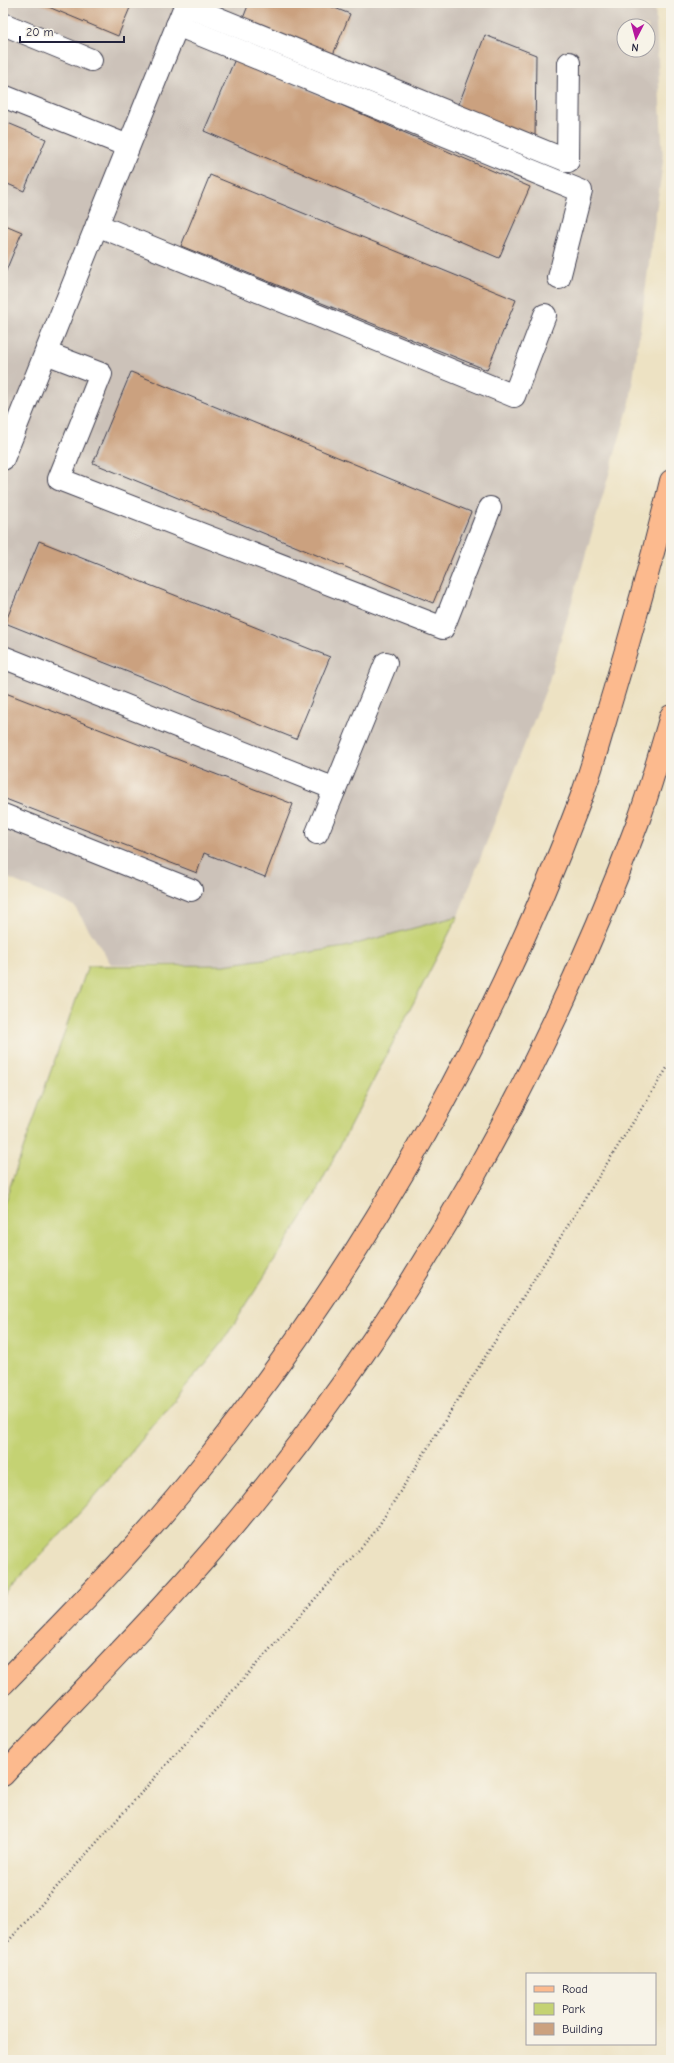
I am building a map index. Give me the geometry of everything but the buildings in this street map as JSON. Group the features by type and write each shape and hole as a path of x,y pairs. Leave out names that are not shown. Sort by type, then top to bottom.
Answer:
{"main road":[{"path":"3,1684 160,1518 215,1451 316,1313 360,1245 451,1089 516,953 581,796 656,546 671,481"},
{"path":"3,1775 133,1638 206,1558 254,1501 366,1348 417,1272 506,1118 573,978 640,817 671,716"}],"street":[{"path":"182,11 568,161 569,63"},
{"path":"3,459 182,11"},
{"path":"182,11 581,191 559,278"},
{"path":"3,24 91,60"},
{"path":"3,96 128,146"},
{"path":"97,225 514,396 545,315"},
{"path":"46,353 101,374 59,479 443,628 490,508"},
{"path":"3,657 335,789"},
{"path":"317,834 386,663"},
{"path":"3,816 191,890"}],"path":[{"path":"3,1947 374,1533 671,1062"}],"shaded area":[{"path":"3,3 655,3 656,18 616,18 616,58 656,58 656,23 663,161 630,402 548,684 458,916 345,947 242,965 111,964 74,906 3,876"}],"green space":[{"path":"458,916 308,1208 223,1341 97,1494 3,1596 3,1206 88,966 224,965 345,947"}]}
